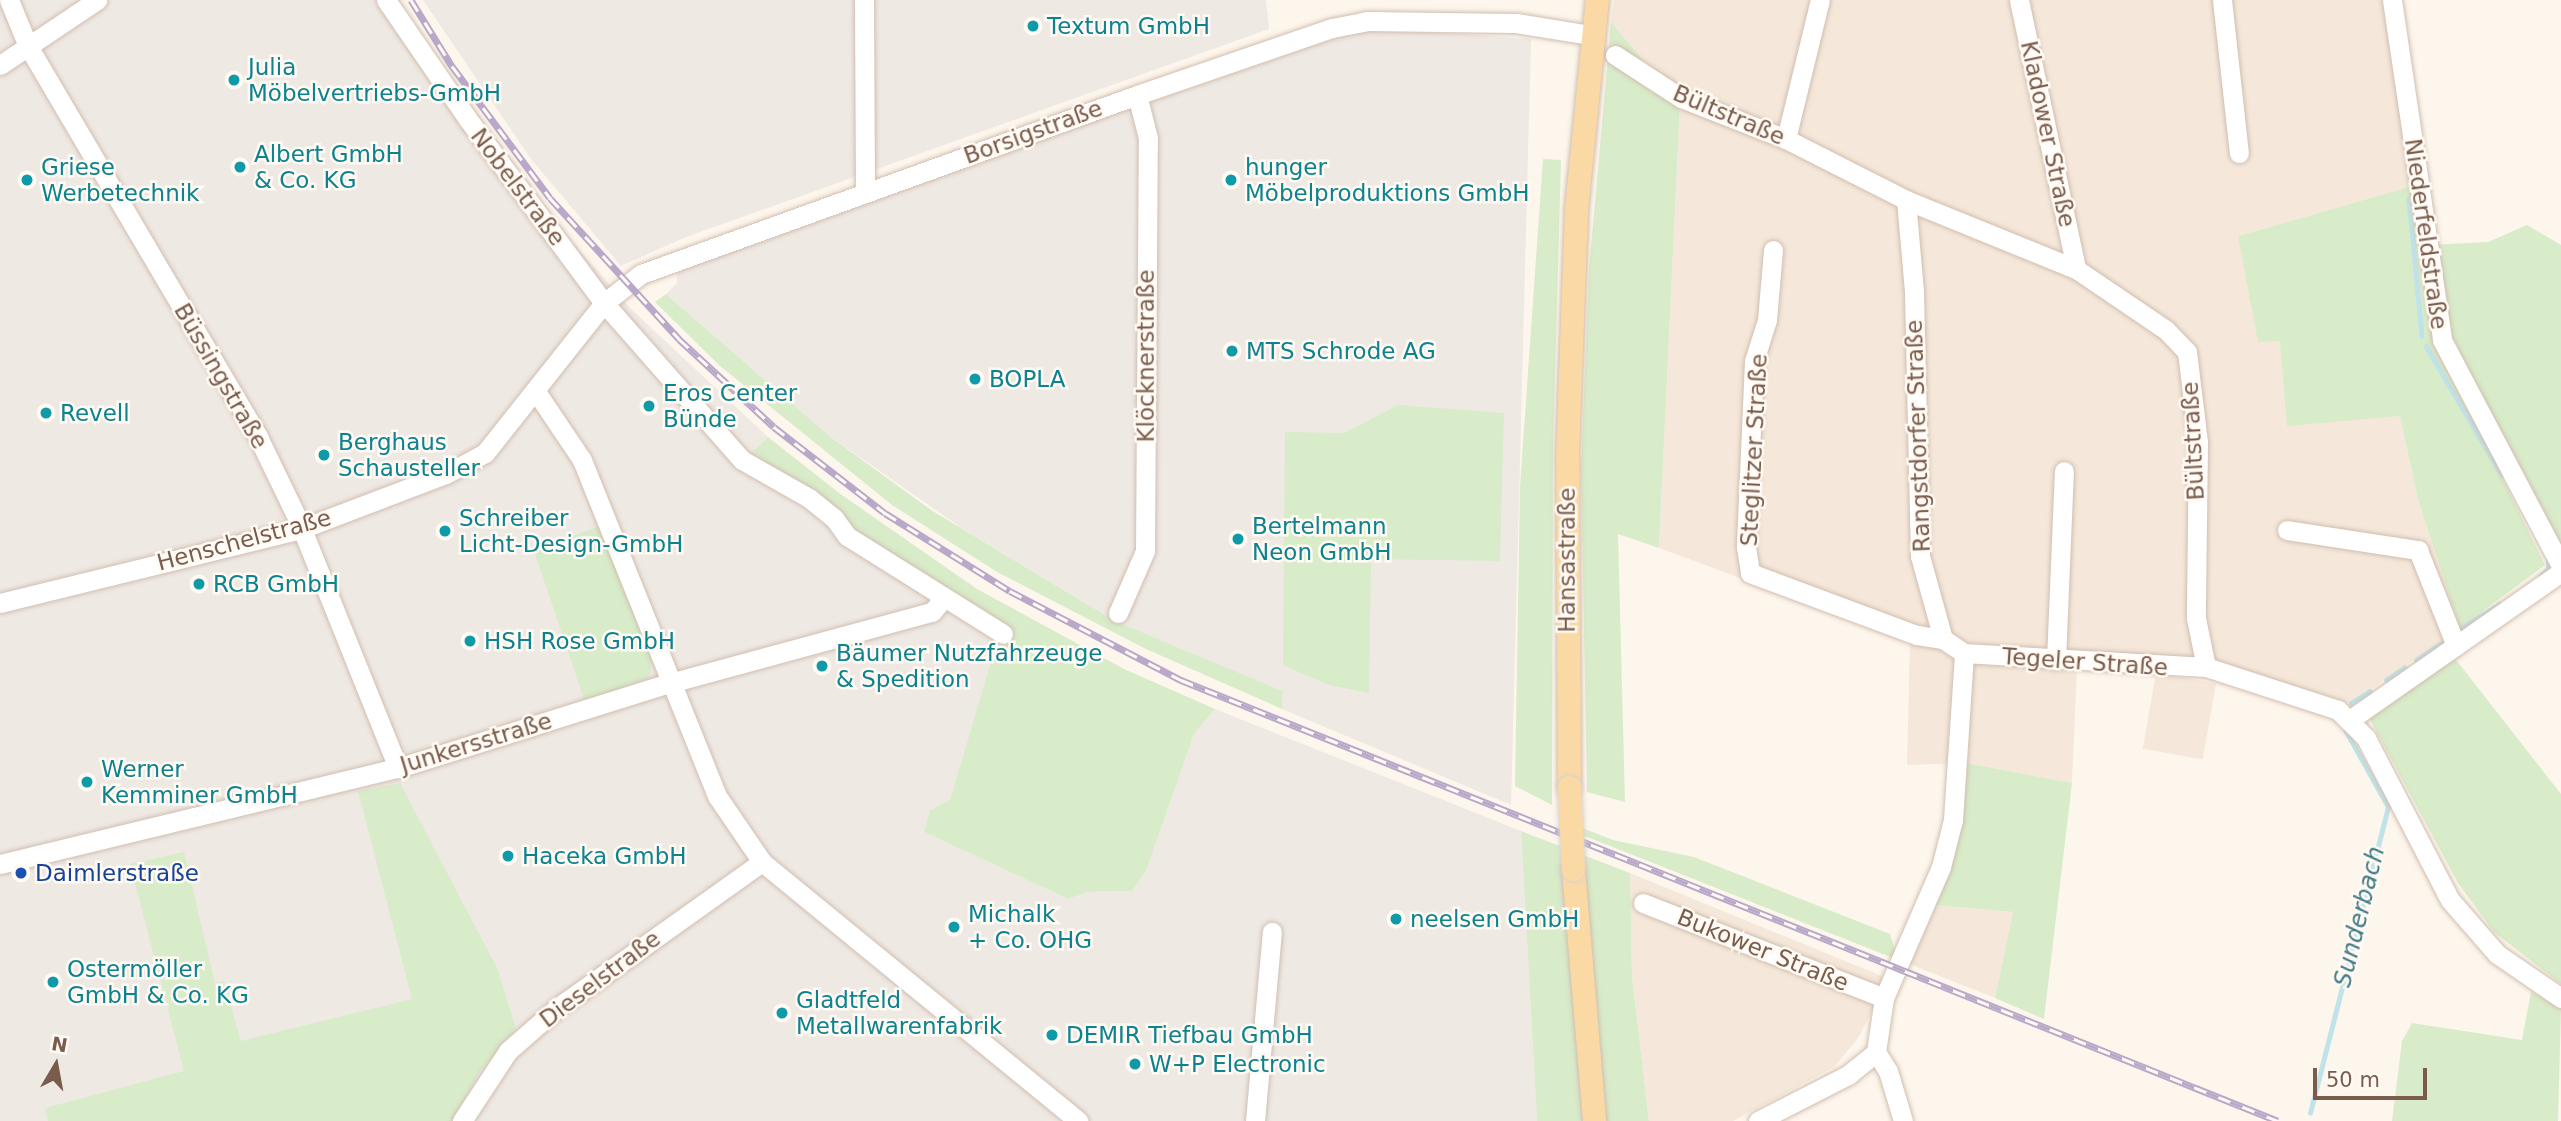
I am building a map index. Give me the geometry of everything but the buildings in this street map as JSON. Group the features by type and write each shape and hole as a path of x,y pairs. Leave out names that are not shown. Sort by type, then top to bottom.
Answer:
{"main road":[{"name":"Hansastraße","path":"1594,1121 1573,869 1569,787 1567,457 1576,209 1591,35 1597,0"}],"street":[{"name":"Büssingstraße","path":"9,0 28,46 258,437 301,528 398,768"},
{"path":"0,65 97,0"},
{"name":"Nobelstraße","path":"386,0 467,118 604,303 742,460 809,498 834,518 847,536 942,600 1003,634"},
{"path":"864,0 864,192"},
{"path":"1786,139 1820,0"},
{"name":"Kladower Straße","path":"2019,0 2076,268"},
{"path":"2222,0 2239,153"},
{"name":"Niederfeldstraße","path":"2392,0 2442,340 2561,566"},
{"name":"Borsigstraße","path":"537,393 604,303 656,267 1137,94 1332,28 1367,21 1516,23 1591,35"},
{"name":"Bültstraße","path":"1615,55 1681,99 1786,139 1906,200 2076,268 2166,330 2187,352 2198,442 2196,618 2206,667"},
{"name":"Klöcknerstraße","path":"1118,613 1145,551 1148,138 1137,94"},
{"name":"Rangstdorfer Straße","path":"1906,200 1914,292 1920,556 1943,639"},
{"name":"Steglitzer Straße","path":"1773,250 1767,320 1754,360 1746,547 1750,573 1917,635 1943,639"},
{"path":"537,393 582,460 717,796 762,862 1079,1121"},
{"name":"Henschelstraße","path":"0,603 301,528 446,474 485,453 537,393"},
{"path":"2056,660 2064,471"},
{"path":"2287,530 2418,550 2456,646"},
{"path":"2351,719 2561,572"},
{"name":"Junkersstraße","path":"0,863 398,768 670,683 932,612 942,600"},
{"path":"1903,1121 1888,1071 1876,1052 1884,998 1941,867 1953,820 1964,653 1943,639"},
{"name":"Tegeler Straße","path":"1964,653 2206,667"},
{"path":"2206,667 2338,710 2351,719 2451,900 2497,954 2561,998"},
{"name":"Dieselstraße","path":"462,1121 508,1051 557,1007 762,862"},
{"name":"Bukower Straße","path":"1643,903 1884,998"},
{"path":"1255,1121 1272,932"},
{"path":"1758,1121 1848,1075 1876,1052"}],"shaded area":[{"path":"0,0 398,0 541,206 630,308 768,437 748,457 999,635 950,800 930,810 924,832 1068,899 1088,892 1132,891 1146,871 1194,734 1215,709 1521,831 1537,1121 0,1121"},
{"path":"423,0 1266,0 1269,29 686,237 621,266 531,159"},
{"path":"1614,0 2382,0 2412,186 2238,236 2280,341 2400,416 2418,500 2460,628 2350,703 2230,666 2077,667 2072,783 1966,763 1907,765 1910,641 1659,548 1680,104 1611,22"},
{"path":"1371,28 1531,39 1511,805 1282,709 1283,691 1115,621 963,529 828,435 666,294 677,283 677,267 1339,33"},
{"path":"2156,673 2216,684 2203,759 2143,749"},
{"path":"1630,873 1889,979 1858,1038 1834,1067 1733,1121 1649,1121 1632,976"},
{"path":"1933,905 2013,912 1995,998 1907,963"}],"green space":[{"path":"1611,22 1680,104 1659,548 1618,534 1625,802 1587,792 1581,469 1589,270"},
{"path":"1543,159 1561,160 1553,449 1552,805 1515,786 1520,486"},
{"path":"2412,186 2442,356 2545,565 2460,628 2418,500 2400,416 2287,426 2280,341 2258,342 2238,236"},
{"path":"2527,225 2561,245 2561,547 2457,360 2430,245 2488,242"},
{"path":"666,294 828,435 931,510 1115,621 1283,691 1282,709 1146,649 997,572 892,505 720,366 655,302"},
{"path":"1398,405 1504,413 1500,561 1371,559 1369,693 1329,685 1283,665 1285,432 1344,433"},
{"path":"768,437 839,493 977,589 1124,669 1215,709 1194,734 1146,871 1132,891 1088,892 1068,899 924,832 930,810 950,800 999,634 747,457"},
{"path":"602,525 653,657 649,678 585,702 534,551"},
{"path":"2453,656 2561,794 2561,984 2494,932 2458,883 2368,716"},
{"path":"1966,763 2072,783 2044,1019 1995,998 2013,912 1933,905"},
{"path":"400,783 497,968 516,1029 481,1070 452,1121 48,1121 45,1108 184,1071 130,864 184,852 215,983 224,981 241,1041 412,999 358,791"},
{"path":"1572,824 1613,840 1694,857 1890,934 1898,960 1572,831"},
{"path":"1521,831 1630,873 1632,976 1649,1121 1537,1121"},
{"path":"2531,992 2561,1007 2558,1121 2392,1121 2402,1041 2412,1023 2522,1040"}],"waterway":[{"name":"Sunderbach","path":"2409,199 2422,336"},
{"name":"Sunderbach","path":"2426,346 2502,475"},
{"name":"Sunderbach","path":"2541,575 2548,569 2548,559"},
{"name":"Sunderbach","path":"2460,629 2499,604"},
{"name":"Sunderbach","path":"2416,660 2443,642"},
{"name":"Sunderbach","path":"2386,680 2404,668"},
{"name":"Sunderbach","path":"2351,703 2370,691"},
{"name":"Sunderbach","path":"2310,1113 2388,807 2345,730"}],"railway":[{"path":"411,0 452,66 550,198 679,339 774,427 885,513 1010,591 1181,680 2278,1121"}],"place":[{"name":"Textum GmbH","path":"1033,26"},
{"name":"Julia Möbelvertriebs-GmbH","path":"234,80"},
{"name":"Albert GmbH & Co. KG","path":"240,167"},
{"name":"Griese Werbetechnik","path":"27,180"},
{"name":"hunger Möbelproduktions GmbH","path":"1231,180"},
{"name":"MTS Schrode AG","path":"1232,351"},
{"name":"BOPLA","path":"975,379"},
{"name":"Eros Center Bünde","path":"649,406"},
{"name":"Revell","path":"46,413"},
{"name":"Berghaus Schausteller","path":"324,455"},
{"name":"Schreiber Licht-Design-GmbH","path":"445,531"},
{"name":"Bertelmann Neon GmbH","path":"1238,539"},
{"name":"RCB GmbH","path":"199,584"},
{"name":"HSH Rose GmbH","path":"470,641"},
{"name":"Bäumer Nutzfahrzeuge & Spedition","path":"822,666"},
{"name":"Werner Kemminer GmbH","path":"87,782"},
{"name":"Haceka GmbH","path":"508,856"},
{"name":"Daimlerstraße","path":"21,873"},
{"name":"neelsen GmbH","path":"1396,919"},
{"name":"Michalk + Co. OHG","path":"954,927"},
{"name":"Ostermöller GmbH & Co. KG","path":"53,982"},
{"name":"Gladtfeld Metallwarenfabrik","path":"782,1013"},
{"name":"DEMIR Tiefbau GmbH","path":"1052,1035"},
{"name":"W+P Electronic","path":"1135,1064"}]}
